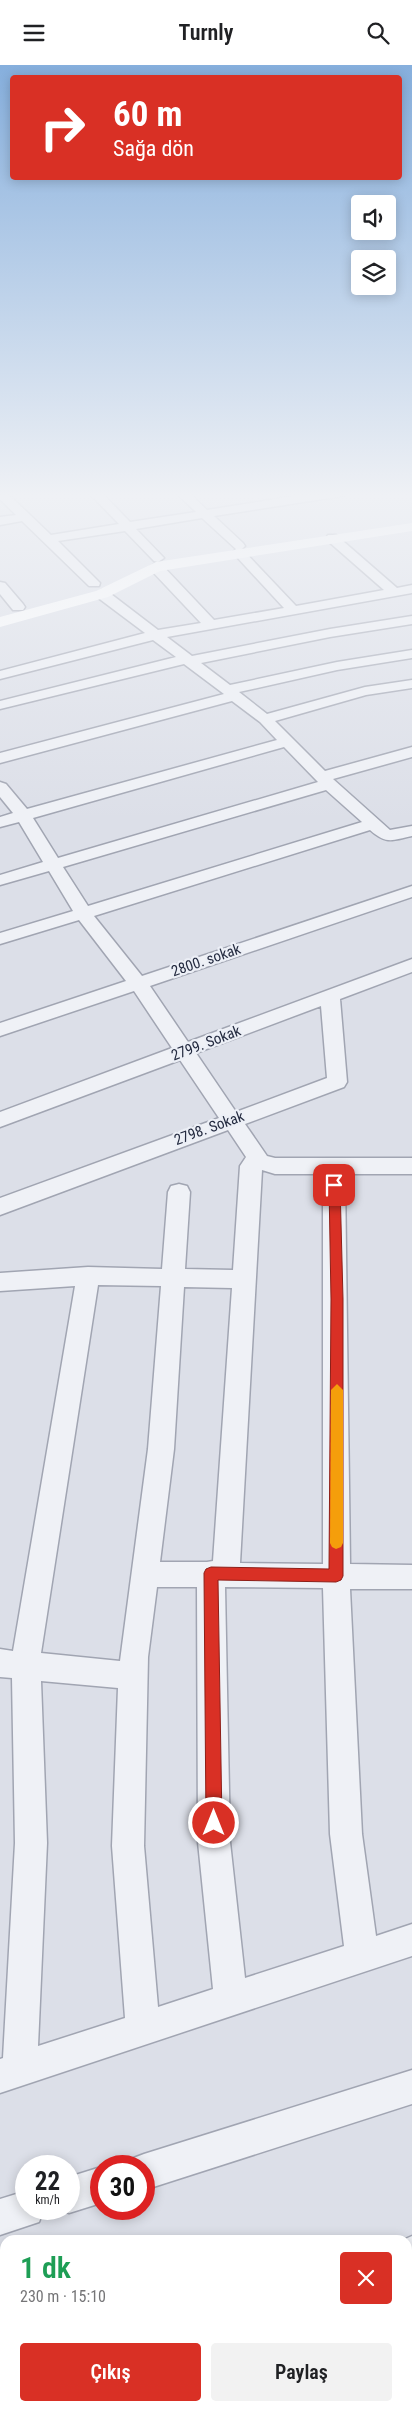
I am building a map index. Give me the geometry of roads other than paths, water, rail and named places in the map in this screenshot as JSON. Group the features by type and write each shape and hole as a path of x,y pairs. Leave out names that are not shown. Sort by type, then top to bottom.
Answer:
{"main road":[{"path":"0,611 42,601"},
{"path":"0,622 61,601"}],"street":[{"path":"13,601 18,607"},
{"path":"113,601 264,719 372,824 387,836 412,831"},
{"path":"191,601 211,625"},
{"path":"285,601 293,610"},
{"path":"0,675 155,635 341,601"},
{"path":"0,705 188,660 330,633 412,621"},
{"path":"0,758 231,693 337,666 412,654"},
{"path":"264,719 365,691 412,684"},
{"path":"0,822 287,742"},
{"path":"0,880 412,752"},
{"path":"0,787 23,815 55,863 83,913 138,983 260,1163 275,1167 412,1166"},
{"path":"0,939 372,824"},
{"name":"2800. sokak","path":"0,1030 412,891"},
{"name":"2799. Sokak","path":"0,1120 412,965"},
{"name":"2798. Sokak","path":"0,1207 337,1082 330,996"},
{"path":"231,1999 214,1842 218,1573 251,1166 256,1158"},
{"path":"334,1166 337,1299 336,1576 346,1835 362,1956"},
{"path":"144,2028 128,1846 134,1676 161,1449 179,1192"},
{"path":"0,1283 88,1276 243,1279"},
{"path":"88,1276 59,1449 13,1665 31,1843 10,2072 412,1940"},
{"path":"145,1574 218,1573 412,1577"},
{"path":"13,1665 134,1676"},
{"path":"155,2169 412,2087"},
{"path":"0,2217 15,2212"}]}
